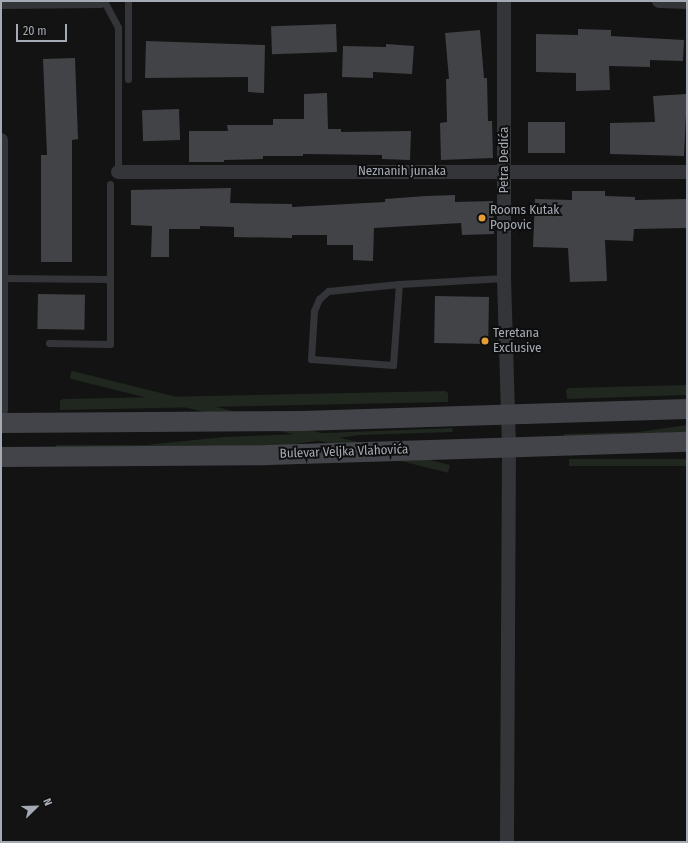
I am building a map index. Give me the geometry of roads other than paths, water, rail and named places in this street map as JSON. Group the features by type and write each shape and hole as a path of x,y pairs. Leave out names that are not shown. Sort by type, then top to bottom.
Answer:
{"main road":[{"path":"1,423 302,421 687,409"},
{"name":"Bulevar Veljka Vlahovića","path":"1,457 268,455 687,442"}],"street":[{"path":"1,2 100,1"},
{"name":"Petra Dedića","path":"504,1 504,278 509,415 507,842"},
{"path":"659,1 687,2"},
{"path":"1,140 1,410"},
{"name":"Neznanih junaka","path":"118,172 504,170 687,172"}],"lane":[{"path":"104,1 118,27 118,172"},
{"path":"128,1 128,79"},
{"path":"50,343 110,344 110,184"},
{"path":"2,278 110,279"},
{"path":"399,284 393,365 311,360 314,311 319,299 328,291 399,284 504,278"}],"place":[{"name":"Rooms Kutak Popovic","path":"482,218"},
{"name":"Teretana Exclusive","path":"485,341"}]}
